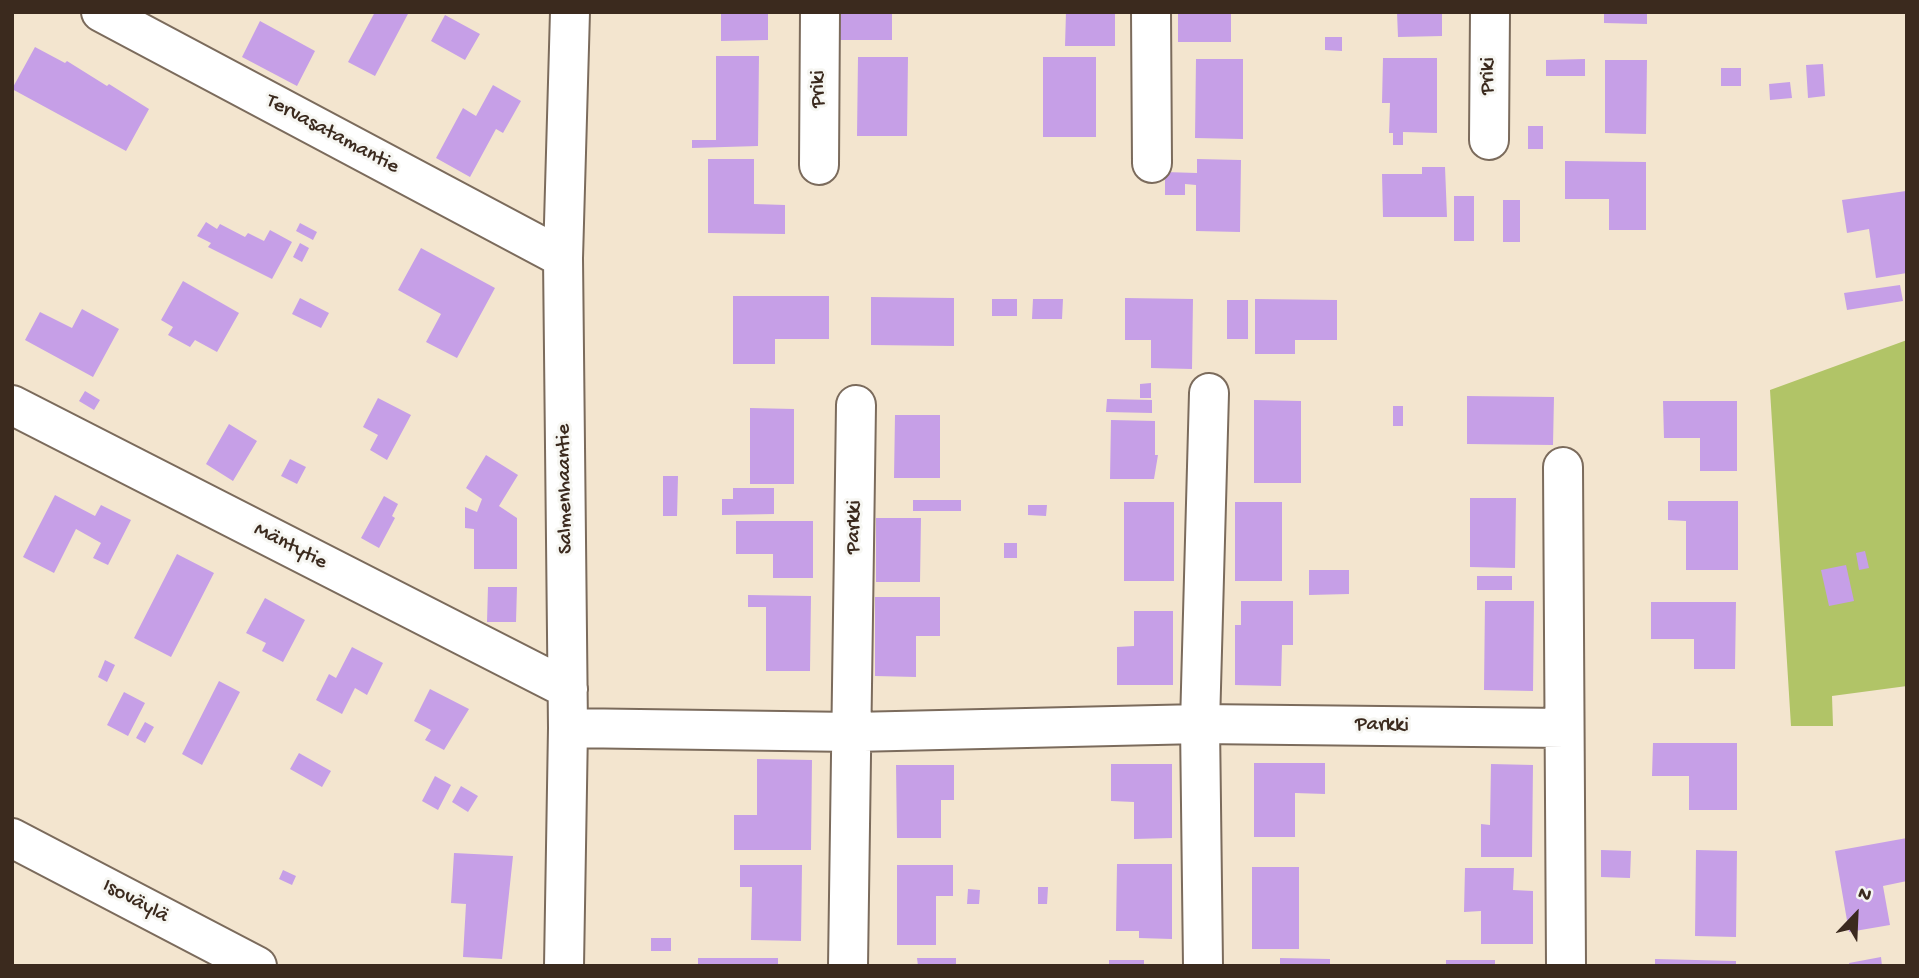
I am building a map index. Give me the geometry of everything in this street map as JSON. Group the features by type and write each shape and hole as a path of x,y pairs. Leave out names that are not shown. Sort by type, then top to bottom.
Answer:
{"street":[{"name":"Tervasatamantie","path":"101,12 563,258"},
{"name":"Salmenhaantie","path":"564,966 569,729 563,258 570,12"},
{"name":"Priki","path":"819,165 820,12"},
{"path":"1151,12 1152,163"},
{"name":"Priki","path":"1489,140 1490,12"},
{"path":"1203,966 1200,724 1209,393"},
{"name":"Mäntytie","path":"12,405 568,689"},
{"name":"Parkki","path":"848,966 856,405"},
{"path":"1563,467 1566,966"},
{"name":"Parkki","path":"569,729 853,732 1200,724 1564,728"},
{"name":"Isoväylä","path":"12,838 257,966"}],"green space":[{"path":"1907,340 1907,686 1832,696 1833,726 1791,726 1770,390"}],"building":[{"path":"375,12 409,12 375,76 348,62"},
{"path":"721,12 768,12 768,40 721,41"},
{"path":"839,12 892,12 892,40 839,40"},
{"path":"1066,12 1115,12 1115,46 1065,46"},
{"path":"1178,12 1231,12 1231,42 1178,42"},
{"path":"1397,12 1442,12 1442,36 1398,37"},
{"path":"1604,12 1647,12 1647,24 1604,23"},
{"path":"445,15 480,34 465,60 431,41"},
{"path":"260,21 315,51 297,86 242,57"},
{"path":"1325,37 1342,37 1342,51 1325,50"},
{"path":"35,47 65,63 67,61 149,109 126,151 12,89"},
{"path":"716,56 759,56 758,146 692,148 692,140 716,140"},
{"path":"858,57 908,57 907,136 857,136"},
{"path":"1043,57 1096,57 1096,137 1043,137"},
{"path":"1383,58 1437,58 1437,133 1403,132 1403,145 1393,145 1393,133 1389,133 1390,103 1382,103"},
{"path":"1196,59 1243,59 1243,139 1195,138"},
{"path":"1585,59 1585,76 1546,76 1546,60"},
{"path":"1605,60 1647,60 1646,134 1605,133"},
{"path":"1823,64 1825,96 1808,98 1806,65"},
{"path":"1721,68 1741,68 1741,86 1721,86"},
{"path":"1790,82 1792,98 1770,100 1769,84"},
{"path":"493,85 521,101 503,133 496,129 470,177 436,158 463,108 476,116"},
{"path":"1528,126 1543,126 1543,149 1528,149"},
{"path":"708,159 754,159 754,204 785,205 785,234 708,233"},
{"path":"1197,159 1241,160 1240,232 1196,231 1196,185 1185,184 1185,195 1165,195 1165,172 1197,173"},
{"path":"1565,161 1646,162 1646,230 1609,230 1609,199 1565,199"},
{"path":"1422,167 1445,167 1447,217 1383,217 1382,174 1422,174"},
{"path":"1906,191 1907,273 1876,278 1869,229 1847,233 1842,200"},
{"path":"1454,196 1474,196 1474,241 1454,241"},
{"path":"1503,200 1520,200 1520,242 1503,242"},
{"path":"206,222 217,229 220,224 245,237 248,233 264,241 270,230 292,242 272,279 208,247 211,243 197,236"},
{"path":"300,223 317,232 313,240 296,231"},
{"path":"300,243 309,248 302,262 293,257"},
{"path":"421,248 495,288 457,358 426,342 441,314 398,290"},
{"path":"183,281 239,313 217,352 195,340 190,347 168,335 173,327 161,320"},
{"path":"1900,285 1903,301 1847,310 1844,293"},
{"path":"733,296 829,296 829,339 775,339 775,364 733,364"},
{"path":"871,297 954,298 954,346 871,345"},
{"path":"300,298 329,313 321,328 292,314"},
{"path":"1125,298 1193,299 1192,369 1151,368 1151,340 1125,340"},
{"path":"992,299 1017,299 1017,316 992,316"},
{"path":"1033,299 1063,299 1062,319 1032,319"},
{"path":"1255,299 1337,300 1337,340 1295,340 1295,354 1255,354"},
{"path":"1227,300 1248,300 1248,339 1227,339"},
{"path":"82,309 119,329 93,377 25,340 40,312 72,328"},
{"path":"1151,383 1151,398 1140,398 1140,384"},
{"path":"85,391 100,400 94,410 79,401"},
{"path":"1467,396 1554,397 1553,445 1467,444"},
{"path":"378,398 411,415 387,460 370,450 378,435 363,427"},
{"path":"1107,399 1152,400 1152,413 1106,412"},
{"path":"1254,400 1301,401 1301,483 1254,483"},
{"path":"1663,401 1737,401 1737,471 1700,471 1700,438 1664,438"},
{"path":"1393,406 1403,406 1403,426 1393,426"},
{"path":"750,408 794,409 794,484 750,484"},
{"path":"895,415 940,415 940,478 894,478"},
{"path":"1111,420 1155,421 1155,455 1158,455 1154,479 1110,479"},
{"path":"229,424 257,441 233,481 206,464"},
{"path":"486,455 518,475 499,506 517,518 517,569 474,569 474,529 465,528 465,507 477,512 482,499 466,488"},
{"path":"290,459 306,467 297,484 281,476"},
{"path":"663,476 678,476 677,516 663,516"},
{"path":"733,488 774,488 774,514 722,515 722,499 733,499"},
{"path":"55,495 95,516 101,505 131,520 108,565 93,558 101,543 76,529 54,573 23,557"},
{"path":"384,496 398,504 392,516 395,518 379,548 361,538"},
{"path":"1470,498 1516,498 1515,568 1470,567"},
{"path":"913,500 961,500 961,511 913,511"},
{"path":"1668,501 1738,501 1738,570 1686,570 1686,521 1668,520"},
{"path":"1124,502 1174,502 1174,581 1124,581"},
{"path":"1235,502 1282,502 1282,581 1235,581"},
{"path":"1028,505 1047,505 1046,516 1028,515"},
{"path":"876,518 921,518 920,582 876,582"},
{"path":"736,521 813,521 813,578 773,578 773,554 736,554"},
{"path":"1004,543 1017,543 1017,558 1004,558"},
{"path":"1865,551 1869,568 1859,570 1856,553"},
{"path":"177,554 214,573 171,657 134,638"},
{"path":"1846,565 1854,601 1829,606 1821,570"},
{"path":"1309,570 1349,570 1349,594 1309,595"},
{"path":"1477,576 1512,576 1512,590 1477,590"},
{"path":"488,587 517,587 516,622 487,622"},
{"path":"748,595 811,596 810,671 766,671 766,607 748,607"},
{"path":"875,597 940,597 940,636 916,636 916,677 875,676"},
{"path":"265,598 305,620 283,662 262,651 266,643 246,633"},
{"path":"1241,601 1293,601 1293,645 1282,645 1281,686 1235,685 1235,625 1241,625"},
{"path":"1485,601 1534,601 1533,691 1484,690"},
{"path":"1651,602 1736,602 1735,669 1694,669 1694,639 1651,639"},
{"path":"1134,611 1173,611 1173,685 1117,685 1117,647 1134,646"},
{"path":"352,647 383,663 367,695 355,688 342,714 316,700 329,674 336,678"},
{"path":"105,660 115,665 107,682 98,677"},
{"path":"219,681 240,692 202,765 182,754"},
{"path":"430,689 469,709 444,750 425,740 431,730 414,721"},
{"path":"124,692 145,703 128,736 107,725"},
{"path":"145,722 154,727 145,743 136,738"},
{"path":"1653,743 1737,743 1737,810 1689,810 1689,776 1652,776"},
{"path":"299,753 331,771 322,787 290,769"},
{"path":"757,759 812,760 811,850 734,850 734,815 757,815"},
{"path":"1254,763 1325,763 1325,794 1295,793 1295,837 1254,837"},
{"path":"1111,764 1172,764 1172,838 1134,839 1134,802 1111,801"},
{"path":"1491,764 1533,765 1532,857 1481,857 1481,824 1490,825"},
{"path":"896,765 954,765 954,800 941,800 941,838 897,838"},
{"path":"435,776 451,785 438,810 422,801"},
{"path":"461,786 478,796 468,812 452,802"},
{"path":"1907,838 1907,881 1883,886 1890,925 1849,932 1835,851"},
{"path":"1601,850 1631,851 1630,878 1601,877"},
{"path":"1696,850 1737,851 1736,937 1695,936"},
{"path":"454,853 513,856 502,959 463,957 466,904 451,903"},
{"path":"1117,864 1172,864 1172,939 1139,938 1139,931 1116,931"},
{"path":"740,865 802,865 801,941 751,940 752,887 740,887"},
{"path":"897,865 953,865 953,896 936,896 936,945 897,945"},
{"path":"1252,867 1299,867 1299,949 1252,949"},
{"path":"1465,868 1514,868 1513,890 1533,891 1533,944 1481,944 1481,911 1464,912"},
{"path":"283,870 296,876 292,885 279,879"},
{"path":"1038,887 1048,887 1047,904 1038,904"},
{"path":"968,889 980,890 979,904 967,904"},
{"path":"651,938 671,938 671,951 651,951"},
{"path":"1881,957 1882,966 1850,966 1849,963"},
{"path":"698,958 778,958 778,966 698,966"},
{"path":"917,958 956,958 956,966 918,966"},
{"path":"1280,958 1330,959 1330,966 1280,966"},
{"path":"1655,959 1736,961 1736,966 1655,966"},
{"path":"1109,960 1144,960 1144,966 1109,966"},
{"path":"1446,960 1495,960 1495,966 1446,966"}]}
